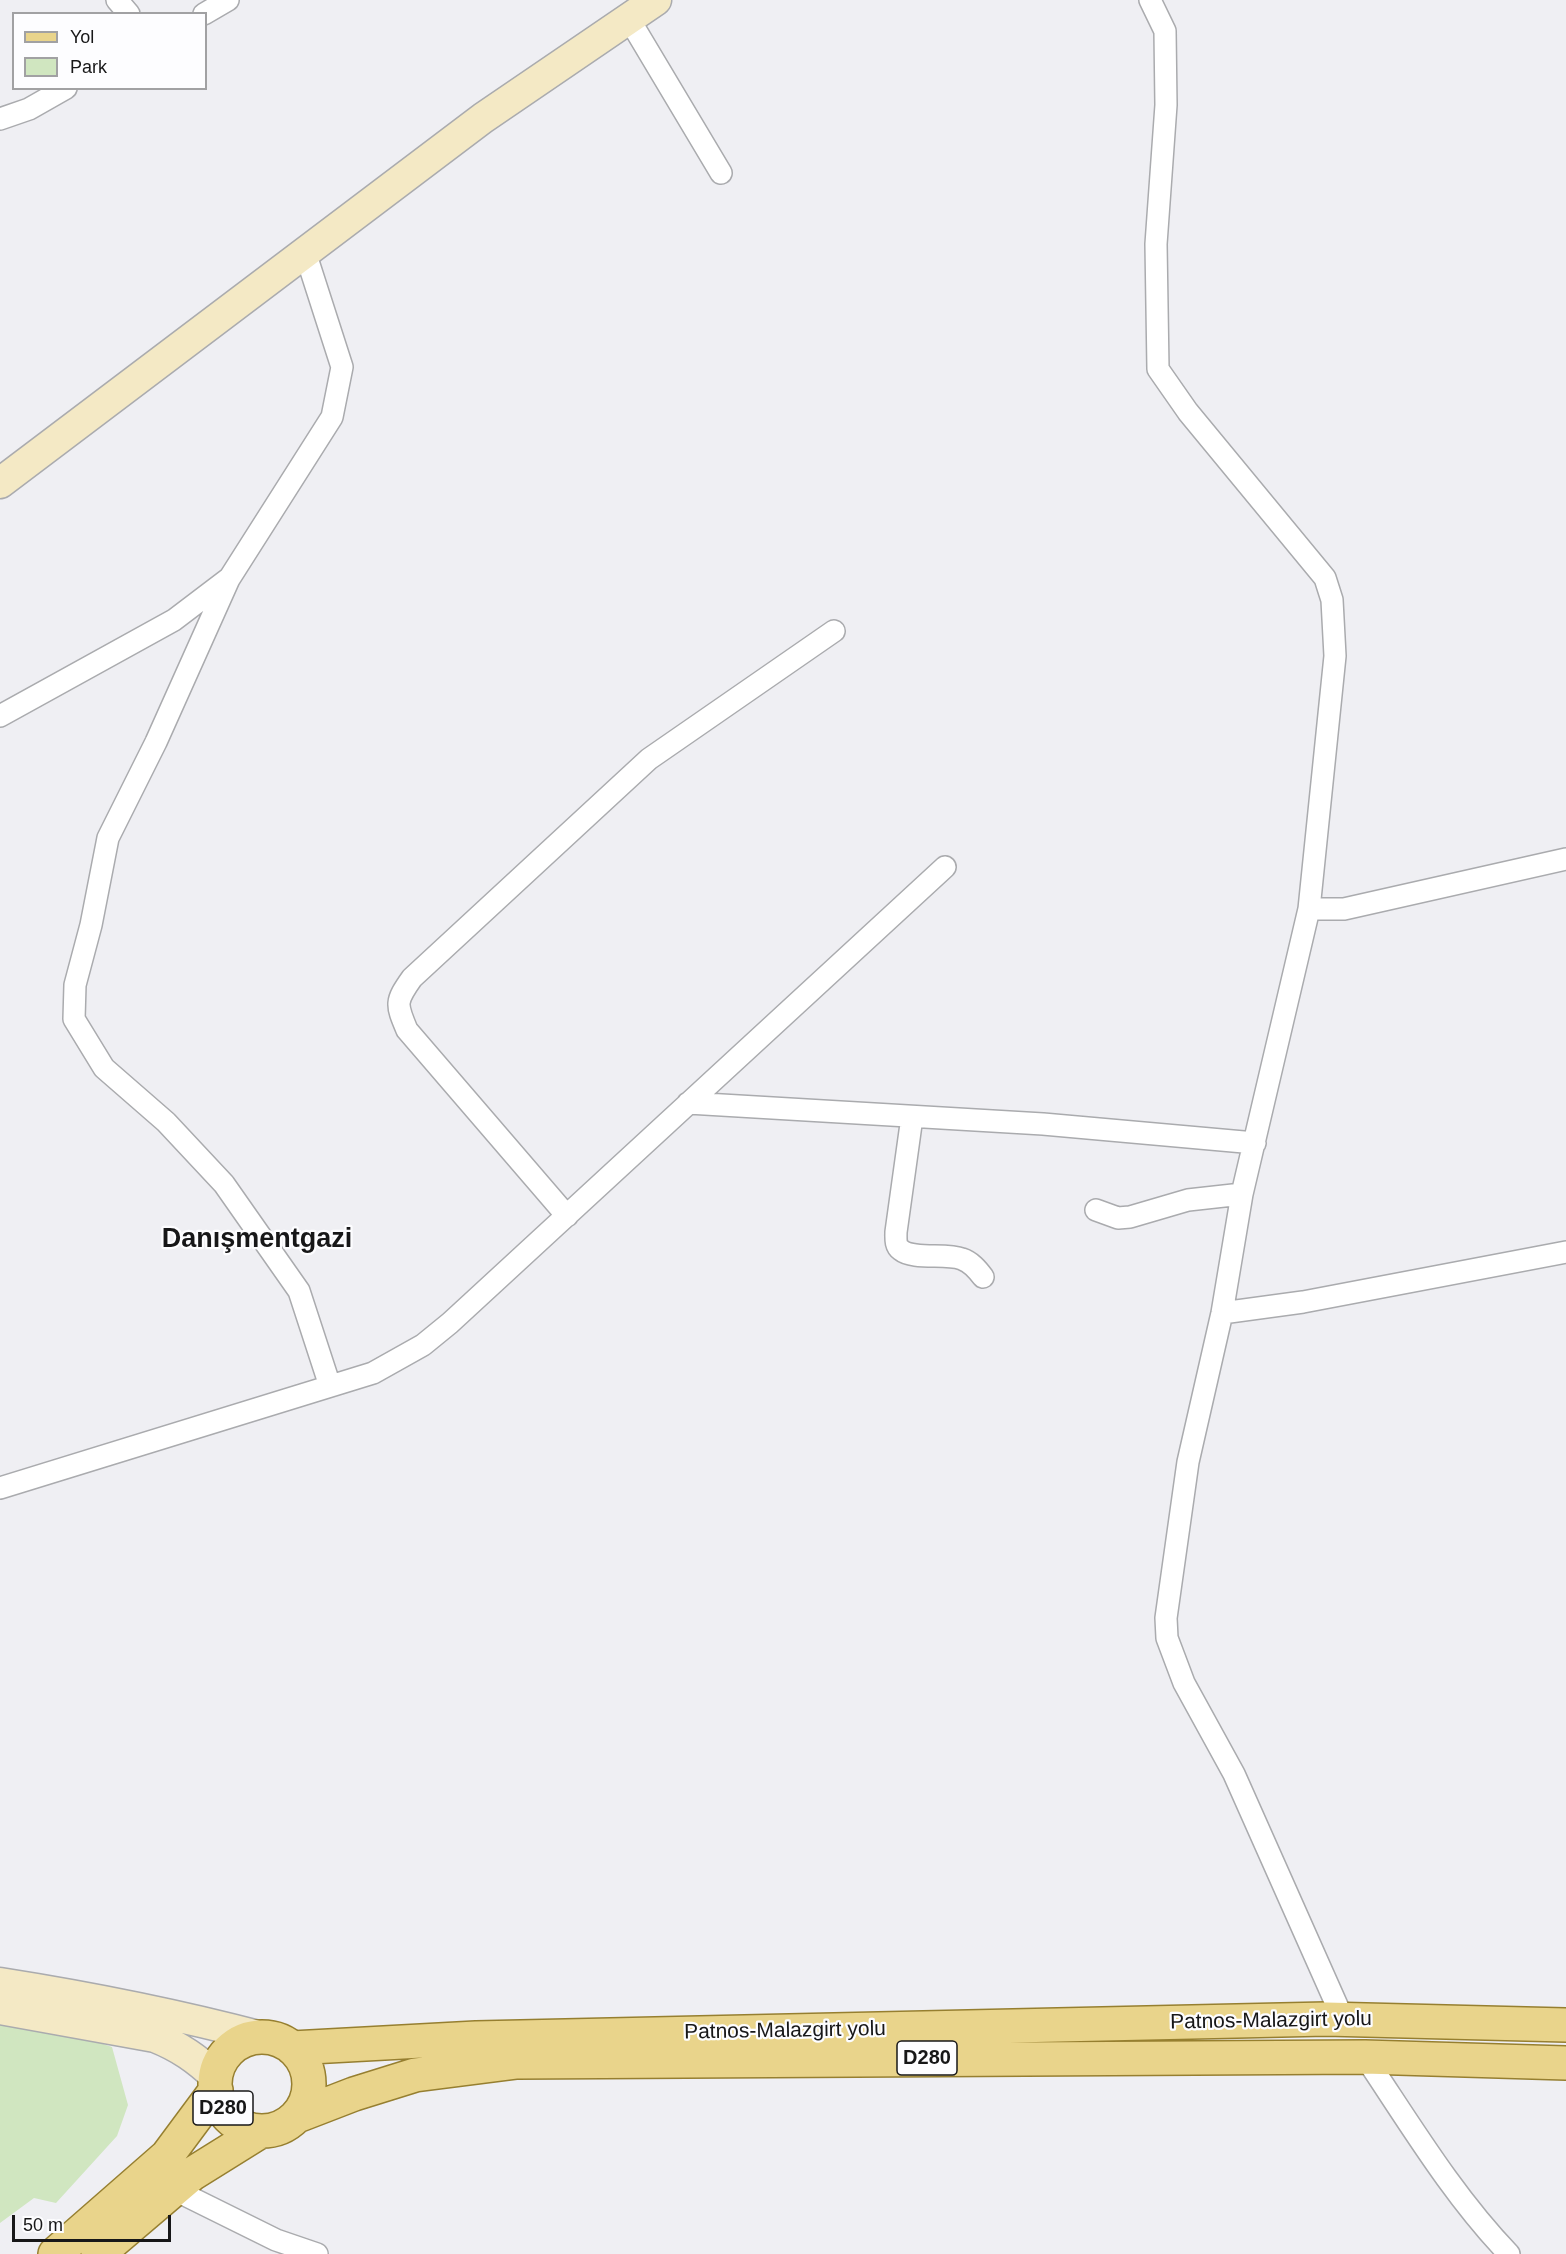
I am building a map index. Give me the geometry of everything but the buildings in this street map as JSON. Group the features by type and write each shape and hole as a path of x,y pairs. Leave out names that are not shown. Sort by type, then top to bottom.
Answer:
{"main road":[{"name":"Patnos-Malazgirt yolu","path":"292,2048 476,2038 1343,2019 1566,2025"},
{"name":"D280","path":"292,2048 273,2039 262,2037 249,2039 227,2053 220,2065 216,2084 219,2103 231,2119 248,2129 274,2130 297,2116 354,2094 415,2075 517,2062 1365,2057 1566,2063"},
{"path":"292,2048 302,2060 308,2074 309,2089 305,2103 297,2116"},
{"name":"D280","path":"55,2254 167,2156 216,2084"},
{"name":"D280","path":"98,2254 173,2189 222,2153 261,2131"}],"street":[{"path":"117,0 127,12"},
{"path":"207,12 228,0"},
{"path":"0,483 483,117 656,0"},
{"path":"1150,0 1165,31 1166,105 1156,244 1158,369 1188,412 1324,578 1332,600 1335,656 1309,909 1242,1194 1222,1313 1188,1462 1169,1588 1167,1638 1184,1683 1234,1774 1343,2019"},
{"path":"629,18 721,173"},
{"path":"0,119 29,109 62,90"},
{"path":"305,252 342,367 332,417 229,579 156,742 108,838 92,925 75,985 74,1019 104,1068 166,1122 224,1184 299,1291 330,1386"},
{"path":"0,716 174,620 229,579"},
{"path":"567,1216 407,1030 399,1011 399,996 412,978 649,759 834,631"},
{"path":"1309,909 1344,909 1566,860"},
{"path":"0,1488 373,1373 423,1345 567,1216 945,867"},
{"path":"688,1103 1043,1124 1255,1143"},
{"path":"912,1117 896,1232 898,1246 900,1250 910,1254 964,1259 983,1277"},
{"path":"1096,1210 1118,1218 1130,1217 1188,1200 1242,1194"},
{"path":"1222,1313 1303,1302 1566,1252"},
{"path":"0,1983 111,2001 191,2018 262,2037"},
{"path":"0,2009 155,2037 177,2045 197,2058 216,2084"},
{"path":"1365,2057 1485,2229 1509,2254"},
{"path":"173,2189 276,2240 317,2254"}],"green space":[{"path":"0,2020 56,2028 112,2047 128,2105 117,2136 56,2203 34,2198 0,2223"}],"district":[{"name":"Danışmentgazi","path":"257,1240"}]}
